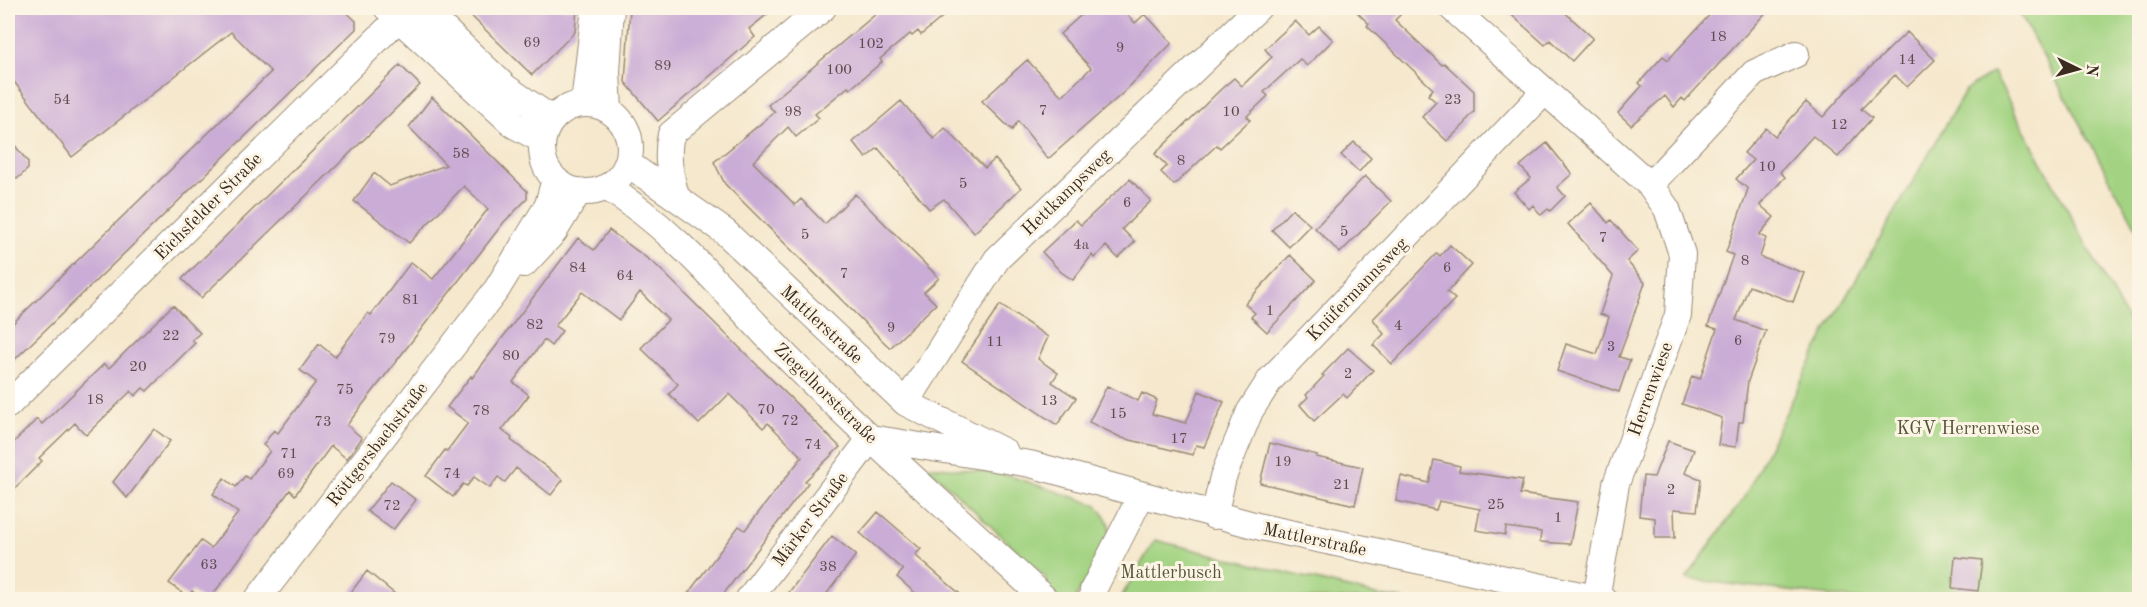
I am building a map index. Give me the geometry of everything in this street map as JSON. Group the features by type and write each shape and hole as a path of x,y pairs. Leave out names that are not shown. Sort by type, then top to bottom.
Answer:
{"street":[{"path":"422,8 547,130"},
{"path":"595,8 597,107"},
{"path":"597,107 607,72 611,8"},
{"path":"676,196 668,165 667,150 671,134 823,8"},
{"name":"Hettkampsweg","path":"906,403 997,259 1258,8"},
{"name":"Herrenwiese","path":"1452,8 1650,185 1667,209 1682,254 1678,315 1616,484 1600,599"},
{"path":"398,11 514,125 547,130"},
{"name":"Eichsfelder Straße","path":"8,402 398,11"},
{"path":"1650,185 1754,73 1796,54"},
{"name":"Knüfermannsweg","path":"1214,516 1223,477 1250,411 1270,380 1545,92"},
{"path":"597,107 622,122 629,138 630,150 622,173 606,187 593,191 579,191 566,187 555,179 547,168 542,154 547,130 566,109 597,107"},
{"name":"Mattlerstraße","path":"627,163 725,231 906,403 1029,464"},
{"name":"Röttgersbachstraße","path":"257,600 498,289 548,205 555,179"},
{"name":"Ziegelhorststraße","path":"606,187 632,203 683,247 785,354 871,438 1046,600"},
{"name":"Röttgersbachstraße","path":"498,289 535,255 567,212 579,191"},
{"name":"Mattlerstraße","path":"871,438 1029,464 1214,516 1600,599"},
{"name":"Märker Straße","path":"748,600 871,438"},
{"path":"1092,600 1094,590 1141,496"}],"green space":[{"path":"2017,8 2139,8 2139,233"},
{"name":"KGV Herrenwiese","path":"1993,72 2139,342 2139,599 1865,600 1686,579 1745,496 1826,331 1966,90"},
{"path":"927,466 1001,473 1097,505 1107,520 1109,534 1097,564 1075,599 1047,599 1045,596 1047,579"},
{"name":"Mattlerbusch","path":"1155,540 1380,596 1404,599 1120,599"}],"building":[{"path":"8,8 342,8 356,21 356,29 8,366 8,328 271,72 231,32 72,157 8,74"},
{"path":"463,8 577,8 575,32 532,75"},
{"path":"630,8 775,8 749,29 755,37 658,121 625,82"},
{"path":"883,8 953,8 921,35 918,31 912,36 910,34 880,59 882,62 850,89 848,87 815,114 819,118 796,137 788,127 753,162 795,205 801,199 825,224 855,194 939,278 924,292 936,304 890,348 725,184 714,162 775,112 768,105"},
{"path":"1089,8 1121,8 1135,23 1145,14 1172,43 1123,93 1048,159 1018,121 1012,130 982,101 1027,60 1062,96 1091,68 1060,34"},
{"path":"1353,8 1407,8 1395,20 1442,65 1444,63 1474,91 1474,112 1447,141 1422,117 1436,102 1428,95 1433,89 1367,26 1369,24"},
{"path":"1504,8 1560,8 1593,38 1572,61 1550,40 1545,45"},
{"path":"1716,8 1770,8 1685,101 1682,98 1674,107 1665,96 1631,125 1618,113 1642,86 1639,83 1663,56 1668,60"},
{"path":"1295,21 1309,35 1319,26 1333,40 1307,66 1300,59 1264,92 1268,96 1247,116 1250,120 1220,148 1217,145 1174,185 1161,172 1167,166 1155,154 1234,78 1242,86 1272,57 1265,49"},
{"path":"1907,32 1935,60 1907,87 1895,75 1861,109 1872,118 1838,157 1813,136 1780,172 1785,177 1760,205 1774,217 1759,235 1766,238 1760,257 1804,273 1793,302 1749,286 1736,320 1766,331 1748,381 1743,422 1739,422 1736,447 1718,445 1722,418 1682,404 1692,376 1700,379 1717,329 1708,326 1733,255 1726,252 1748,189 1736,179 1753,160 1744,153 1766,128 1775,136 1806,102 1823,117 1846,91"},
{"path":"400,65 420,85 201,298 182,279"},
{"path":"432,97 527,191 527,199 504,222 347,425 362,438 347,459 331,446 295,495 290,490 209,600 203,600 192,591 188,597 169,583 201,541 211,548 238,513 213,494 224,478 236,487 245,476 249,479 270,451 263,445 274,430 278,433 316,382 300,370 319,344 335,357 368,313 371,315 411,262 433,279 488,209 464,186 409,243 354,201 374,173 390,186 446,165 409,127"},
{"path":"901,101 934,139 945,128 985,168 995,159 1021,188 974,233 944,199 929,209 878,148 866,158 853,142"},
{"path":"8,137 28,162 28,169 17,179 8,168"},
{"path":"1354,142 1371,158 1359,172 1341,155"},
{"path":"1547,143 1572,174 1557,187 1565,196 1550,211 1548,209 1541,215 1533,205 1529,209 1514,192 1531,178 1520,166"},
{"path":"1365,176 1391,201 1340,253 1315,228"},
{"path":"1130,179 1151,201 1122,229 1135,242 1118,258 1106,246 1094,258 1092,255 1073,280 1061,272 1042,252 1076,220 1081,225"},
{"path":"1591,203 1608,223 1611,220 1638,251 1627,261 1645,283 1619,357 1630,360 1619,392 1557,371 1566,344 1597,354 1609,317 1600,314 1613,276 1568,224"},
{"path":"1292,209 1310,225 1289,247 1272,230"},
{"path":"609,230 656,265 840,447 805,481 808,483 719,600 683,600 739,526 745,530 802,457 768,423 763,428 729,394 699,424 669,394 678,384 641,348 668,320 640,292 619,320 582,292 555,326 562,331 551,346 544,340 513,382 529,395 502,430 512,438 511,440 563,480 551,495 516,468 505,482 498,477 490,488 474,477 467,486 463,484 453,497 426,476 468,423 447,407 471,376 472,378 578,238 594,250"},
{"path":"1450,245 1472,265 1447,292 1455,299 1392,364 1373,345 1384,334 1373,319 1437,253 1440,256"},
{"path":"1290,255 1316,280 1267,332 1251,317 1255,313 1245,304"},
{"path":"173,305 200,333 192,340 195,343 147,391 143,388 135,396 131,391 86,435 75,423 39,458 42,461 8,495 8,448 37,419 42,424 104,364 109,368"},
{"path":"1000,305 1048,337 1038,359 1058,373 1052,382 1076,398 1057,425 962,361"},
{"path":"1348,348 1373,370 1347,398 1343,394 1314,421 1300,405 1324,376 1322,375"},
{"path":"1107,386 1138,401 1142,393 1157,400 1152,414 1186,423 1199,391 1224,402 1204,447 1196,445 1193,455 1122,438 1089,422"},
{"path":"154,429 170,441 127,498 113,482"},
{"path":"1668,441 1694,450 1685,473 1701,479 1697,511 1674,509 1675,538 1655,538 1655,518 1639,516 1643,476 1654,477"},
{"path":"1270,443 1317,455 1316,457 1363,467 1355,505 1260,483"},
{"path":"1434,460 1460,466 1459,471 1523,480 1520,494 1578,502 1570,544 1540,542 1541,532 1506,527 1505,535 1476,530 1480,509 1439,501 1436,510 1396,501 1401,476 1429,483"},
{"path":"391,481 416,500 393,530 367,511"},
{"path":"878,512 921,549 915,555 967,600 923,600 897,577 903,570 860,533"},
{"path":"832,536 856,555 822,600 783,600"},
{"path":"1955,557 1982,560 1978,591 1952,588"},
{"path":"367,571 402,600 345,600"}]}
